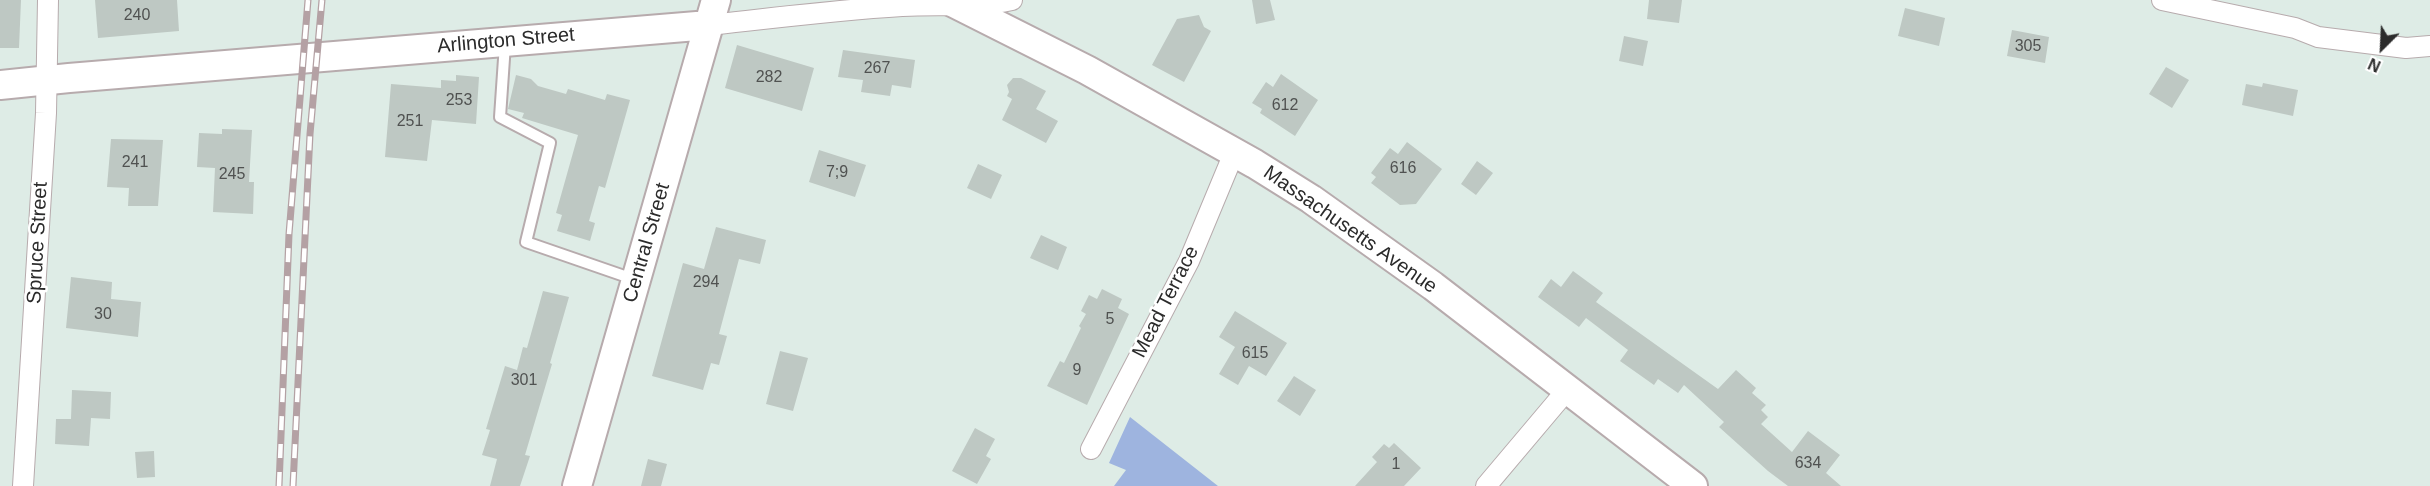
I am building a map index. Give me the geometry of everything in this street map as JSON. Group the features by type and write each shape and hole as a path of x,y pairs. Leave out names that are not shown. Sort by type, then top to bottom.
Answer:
{"street":[{"name":"Spruce Street","path":"23,486 47,80 48,0"},
{"name":"Arlington Street","path":"0,85 506,41 712,12 954,3 985,5 1012,0"},
{"path":"2162,0 2295,28 2318,37 2406,48 2430,46"},
{"name":"Massachusetts Avenue","path":"954,3 1087,70 1311,199 1354,228 1693,486"},
{"name":"Central Street","path":"577,486 712,12"},
{"name":"Mead Terrace","path":"1091,449 1189,261 1234,153"},
{"path":"1486,486 1567,390"}],"lane":[{"path":"506,41 500,117 550,143 526,242 636,280"}],"shaded area":[{"path":"1130,417 1218,486 1114,486 1126,470 1109,463"}],"building":[{"path":"0,0 21,0 19,48 0,48"},
{"path":"95,0 177,0 179,31 98,38"},
{"path":"1252,0 1270,0 1275,20 1256,24"},
{"path":"1649,0 1682,0 1679,23 1647,19"},
{"path":"1905,8 1945,18 1939,46 1898,36"},
{"path":"1199,15 1204,27 1211,31 1184,82 1152,65 1177,19"},
{"path":"2012,30 2049,37 2045,63 2007,56"},
{"path":"1624,36 1648,41 1643,66 1619,61"},
{"path":"737,45 814,68 802,111 725,88"},
{"path":"843,50 915,60 911,88 892,85 890,96 861,92 863,80 838,77"},
{"path":"2166,67 2189,80 2172,108 2149,94"},
{"path":"1281,74 1318,100 1295,136 1260,113 1262,109 1252,103 1266,82 1273,87"},
{"path":"456,75 479,77 476,124 432,120 427,161 385,157 391,84 441,88 441,80 456,81"},
{"path":"516,75 531,79 538,86 566,94 568,89 605,100 607,94 630,100 605,188 599,186 589,221 595,223 590,241 557,231 562,215 556,213 578,135 522,118 524,113 508,109"},
{"path":"1013,78 1021,78 1046,91 1036,109 1058,121 1046,143 1002,120 1012,99 1007,96 1009,92 1007,85"},
{"path":"2263,83 2298,90 2293,116 2242,105 2246,84 2262,87"},
{"path":"222,129 252,130 249,182 254,182 253,214 213,212 215,168 197,167 199,133 222,134"},
{"path":"111,139 163,140 158,206 128,206 129,188 107,187"},
{"path":"1407,142 1442,169 1416,204 1400,205 1371,183 1376,177 1371,173 1390,148 1398,154"},
{"path":"819,150 866,165 855,197 809,182"},
{"path":"1477,161 1493,173 1476,195 1461,184"},
{"path":"978,164 1002,175 991,199 967,188"},
{"path":"716,227 766,240 760,264 739,259 719,334 727,336 719,365 711,363 703,390 652,376 683,263 704,269"},
{"path":"1041,235 1067,247 1058,270 1030,258"},
{"path":"1573,271 1603,293 1596,302 1718,389 1736,370 1756,388 1752,393 1766,405 1761,410 1768,417 1761,424 1792,452 1808,431 1840,455 1826,473 1841,486 1788,486 1719,427 1724,422 1684,385 1678,393 1658,379 1654,385 1620,361 1628,350 1586,318 1579,327 1538,297 1551,279 1561,287"},
{"path":"71,277 112,282 111,299 141,302 138,337 66,328"},
{"path":"1102,289 1122,299 1118,308 1129,314 1087,405 1047,386 1060,361 1064,363 1081,328 1079,326 1086,314 1081,311 1089,295 1097,299"},
{"path":"543,291 569,297 525,455 530,456 520,486 490,486 497,459 482,455 490,430 486,429 505,366 517,370 523,347 527,348"},
{"path":"1235,311 1287,343 1266,376 1249,366 1238,385 1219,374 1235,347 1219,337"},
{"path":"780,351 808,358 793,411 766,404"},
{"path":"1294,376 1316,390 1300,416 1277,401"},
{"path":"72,390 111,392 110,419 91,418 89,446 55,444 56,419 71,419"},
{"path":"975,428 995,439 986,456 991,459 977,484 952,471"},
{"path":"1394,443 1421,468 1404,486 1355,486 1377,462 1372,457 1384,444 1389,448"},
{"path":"154,451 155,477 137,478 135,452"},
{"path":"648,459 667,464 661,486 641,486"}],"railway":[{"path":"279,486 289,234 308,0"},
{"path":"293,486 310,134 322,0"}]}
